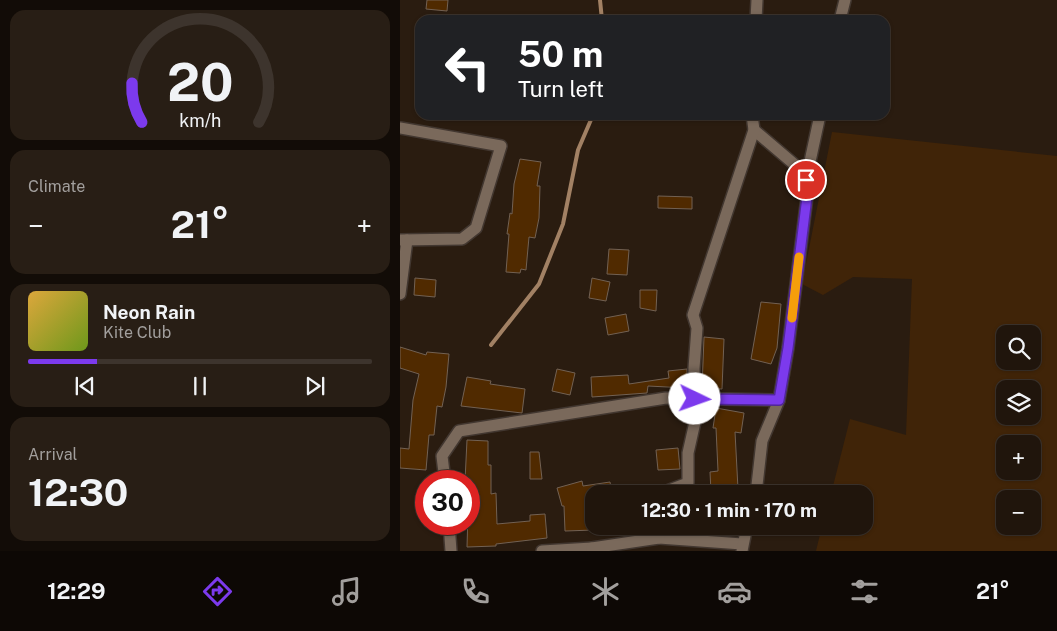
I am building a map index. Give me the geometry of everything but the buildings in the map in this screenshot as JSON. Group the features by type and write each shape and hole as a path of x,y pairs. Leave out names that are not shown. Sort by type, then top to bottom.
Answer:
{"street":[{"path":"756,15 757,0"},
{"path":"841,15 845,0"},
{"path":"683,485 688,483 688,453 695,422 697,328 692,315 754,130 753,120"},
{"path":"757,485 762,441 779,400 807,197 806,180 819,120"},
{"path":"400,128 500,146 476,228 462,239 404,240 400,294"},
{"path":"754,130 801,170 806,180"},
{"path":"444,470 442,456 459,430 666,398 779,400"},
{"path":"450,535 452,551"},
{"path":"542,551 592,549 658,538 742,548 745,535"}],"shaded area":[{"path":"832,132 1057,156 1057,551 816,551 820,535 873,535 873,485 833,485 850,419 906,435 912,279 853,277 823,295 802,284"}],"waterway":[{"path":"600,0 602,15"},
{"path":"491,345 539,284 563,224 578,150 591,120"}],"slow traffic":[{"path":"792,318 799,257"}],"route":[{"path":"695,399 714,401 779,400 788,348 807,197 806,180"}]}
